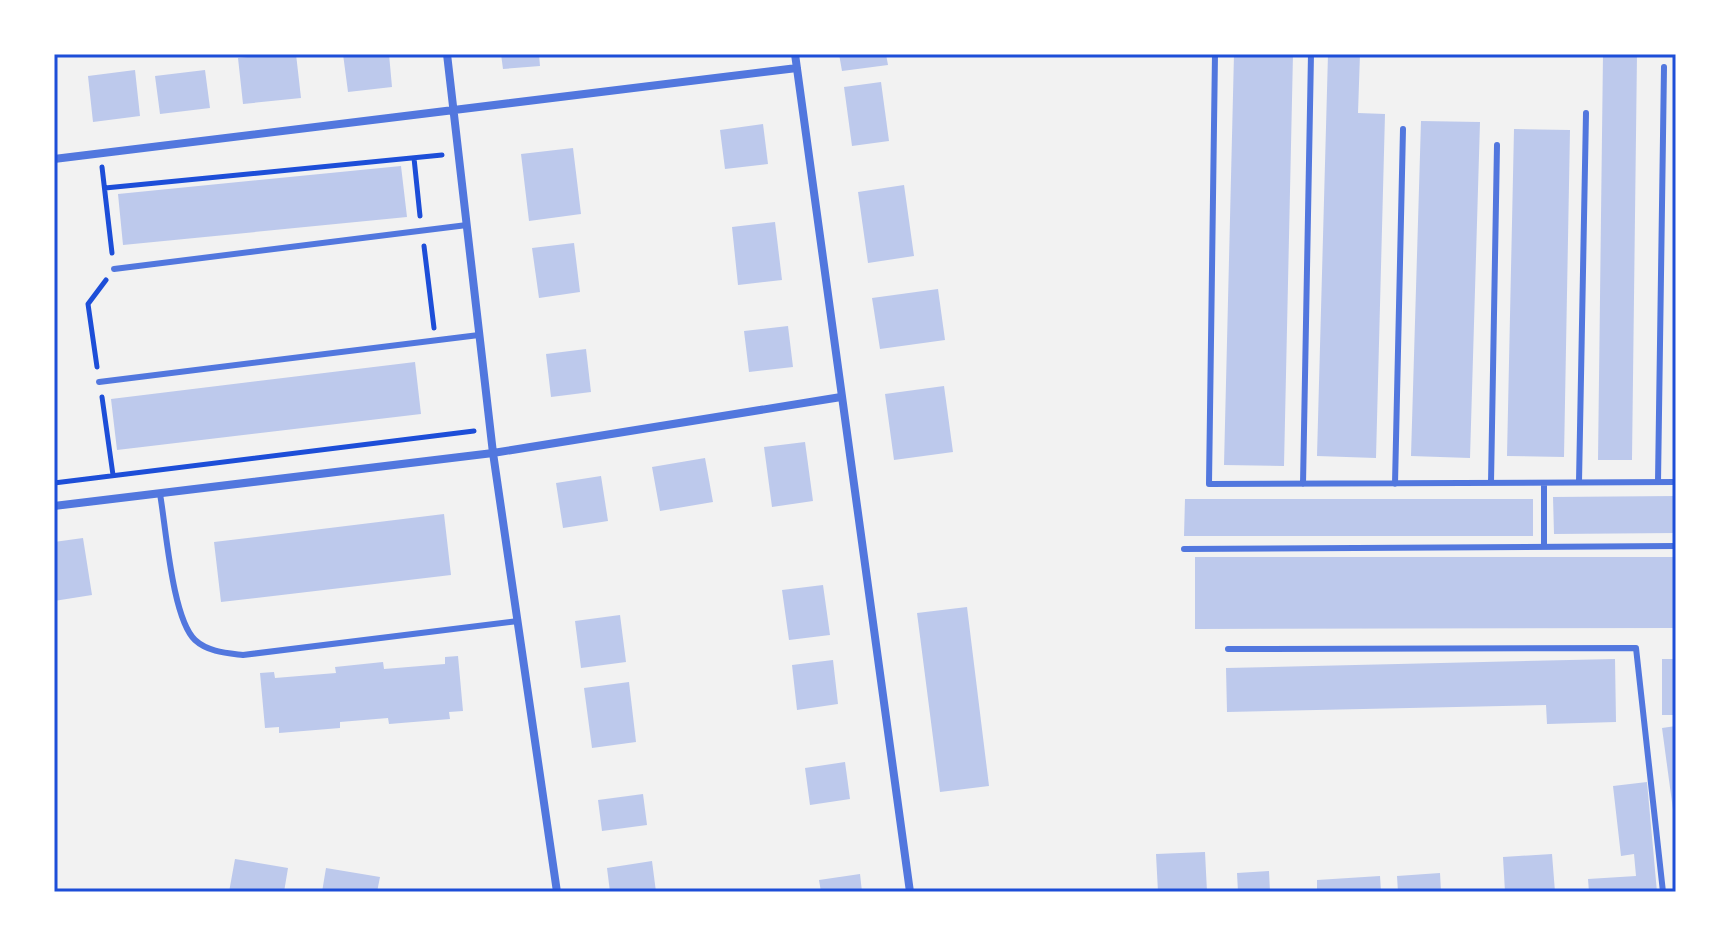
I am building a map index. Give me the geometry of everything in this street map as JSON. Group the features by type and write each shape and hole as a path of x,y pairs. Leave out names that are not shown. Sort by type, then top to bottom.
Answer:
{"street":[{"path":"447,54 493,453 557,892"},
{"path":"795,54 910,892"},
{"path":"54,159 797,68"},
{"path":"54,506 493,453 841,397"}],"lane":[{"path":"1215,54 1209,484 1676,482"},
{"path":"1303,484 1311,54"},
{"path":"1658,482 1664,67"},
{"path":"1579,482 1586,113"},
{"path":"1395,484 1403,129"},
{"path":"1491,483 1497,145"},
{"path":"114,269 467,225"},
{"path":"99,382 479,335"},
{"path":"1544,483 1544,547"},
{"path":"160,494 181,614 195,640 215,651 243,655 518,621"},
{"path":"1184,549 1676,546"},
{"path":"1228,649 1636,648 1663,892"}],"path":[{"path":"101,153 114,269 88,304 113,475"},
{"path":"105,188 458,154"},
{"path":"54,483 491,429"}],"building":[{"path":"296,54 301,98 243,104 238,58"},
{"path":"343,54 389,54 392,87 348,92"},
{"path":"501,54 539,54 540,66 503,69"},
{"path":"839,54 886,54 888,65 842,71"},
{"path":"1234,54 1293,54 1284,466 1224,465"},
{"path":"1328,54 1360,54 1358,113 1385,114 1376,458 1317,456"},
{"path":"1603,54 1637,54 1632,460 1598,460"},
{"path":"135,70 140,116 93,122 88,76"},
{"path":"205,70 210,108 160,114 155,76"},
{"path":"881,82 889,141 852,146 844,87"},
{"path":"1421,121 1480,122 1470,458 1411,456"},
{"path":"763,124 768,164 725,169 720,130"},
{"path":"1514,129 1570,130 1564,457 1507,456"},
{"path":"573,148 581,214 529,221 521,154"},
{"path":"401,166 407,217 123,245 118,194"},
{"path":"904,185 914,256 868,263 858,192"},
{"path":"775,222 782,280 738,285 732,227"},
{"path":"574,243 580,292 539,298 532,248"},
{"path":"938,289 945,340 880,349 872,298"},
{"path":"788,326 793,367 749,372 744,331"},
{"path":"586,349 591,392 551,397 546,354"},
{"path":"415,362 421,414 117,450 111,399"},
{"path":"944,386 953,452 894,460 885,394"},
{"path":"805,442 813,501 772,507 764,447"},
{"path":"705,458 713,502 660,511 652,467"},
{"path":"601,476 608,521 563,528 556,483"},
{"path":"1676,496 1676,533 1554,534 1553,497"},
{"path":"1185,499 1533,499 1533,536 1184,536"},
{"path":"444,514 451,575 221,602 214,542"},
{"path":"83,538 92,595 54,601 54,542"},
{"path":"1195,557 1676,557 1676,628 1195,629"},
{"path":"823,585 830,635 789,640 782,590"},
{"path":"967,607 989,786 940,792 917,613"},
{"path":"620,615 626,662 581,668 575,621"},
{"path":"458,656 463,711 449,712 450,719 389,724 388,718 340,722 340,728 279,733 279,727 265,728 260,673 274,672 275,678 336,673 335,667 383,662 384,669 445,664 445,657"},
{"path":"1615,659 1616,722 1547,724 1546,705 1227,712 1226,668"},
{"path":"1662,659 1676,659 1676,715 1662,715"},
{"path":"833,660 838,704 797,710 792,665"},
{"path":"629,682 636,742 592,748 584,688"},
{"path":"1676,726 1676,816 1674,817 1662,728"},
{"path":"845,762 850,799 810,805 805,768"},
{"path":"1647,782 1657,892 1589,892 1588,879 1636,876 1634,854 1621,856 1613,786"},
{"path":"643,794 647,825 602,831 598,800"},
{"path":"1205,852 1207,892 1158,892 1156,854"},
{"path":"1552,854 1555,892 1505,892 1503,857"},
{"path":"235,859 288,868 284,892 229,892"},
{"path":"652,861 656,892 610,892 607,868"},
{"path":"326,868 380,877 377,892 322,892"},
{"path":"1269,871 1270,892 1238,892 1237,873"},
{"path":"1440,873 1441,892 1398,892 1397,876"},
{"path":"860,874 862,892 821,892 819,880"},
{"path":"1380,876 1381,892 1317,892 1317,880"}]}
